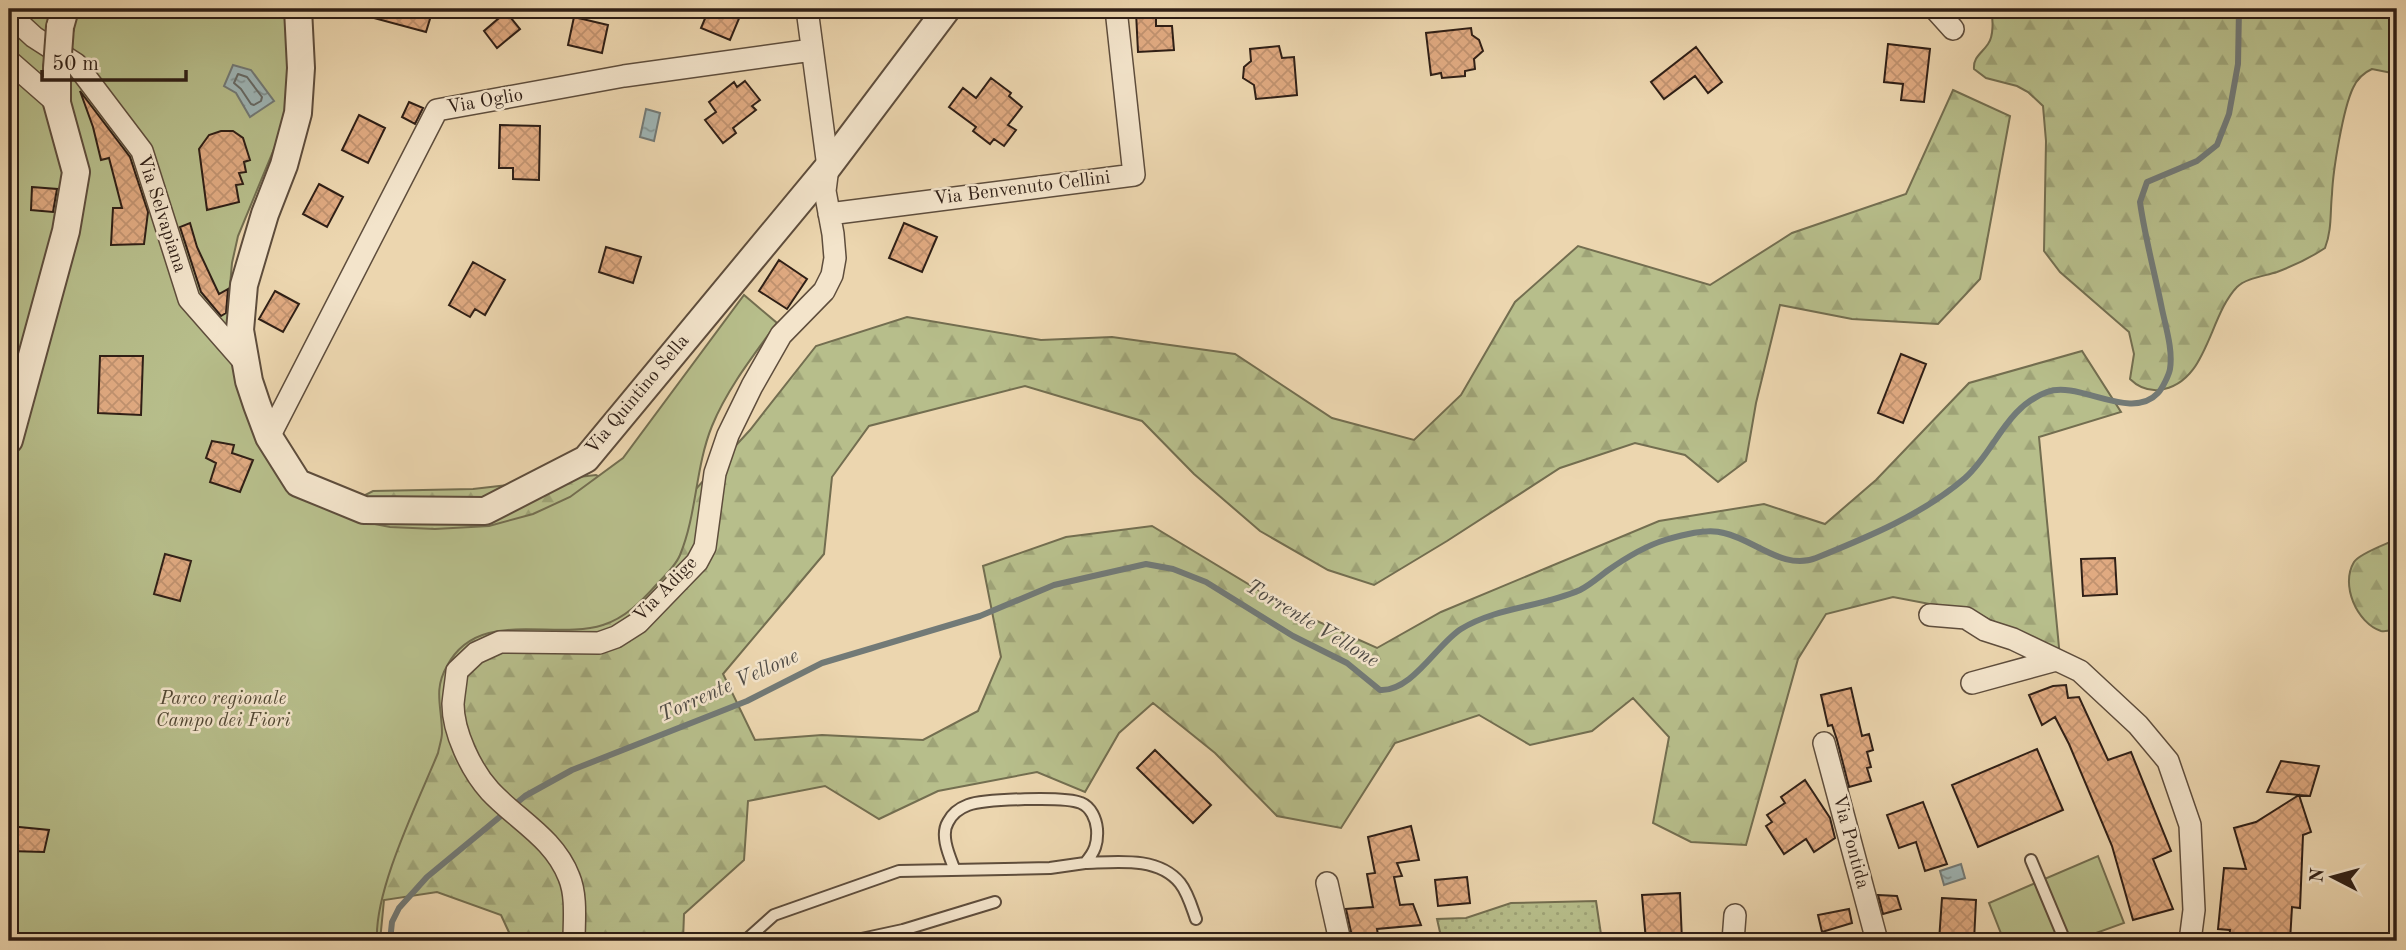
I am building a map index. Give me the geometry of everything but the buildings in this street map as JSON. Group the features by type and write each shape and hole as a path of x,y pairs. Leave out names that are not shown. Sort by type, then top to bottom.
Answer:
{"street":[{"name":"Via Quintino Sella","path":"298,9 302,68 298,113 285,165 265,214 244,285 240,330 249,381 269,437 298,483 364,510 485,511 586,459 828,167"},
{"name":"Via Adige","path":"574,941 574,907 570,880 560,857 530,824 490,791 463,752 453,706 457,671 476,653 500,642 599,643 616,636 638,623 697,562 705,547 715,473 729,435 752,386 782,335 824,291 832,275 835,258 825,191 828,167 807,9"},
{"path":"828,167 947,9"},
{"name":"Via Benvenuto Cellini","path":"829,214 1134,174 1116,9"},
{"path":"1935,9 1952,29"},
{"name":"Via Selvapiana","path":"9,14 34,37 76,64 142,151 189,299 246,363"},
{"path":"9,440 66,232 76,172 57,103 62,18"},
{"name":"Via Oglio","path":"269,437 437,110 624,76 812,50"},
{"path":"9,61 57,103"},
{"path":"1930,615 1966,618 1985,630 2013,639 2080,671 2138,725 2168,761 2190,825 2194,910 2190,941"},
{"path":"1972,683 2056,660"},
{"name":"Via Pontida","path":"1824,743 1877,941"},
{"path":"1327,883 1340,941"},
{"path":"1733,941 1735,915"}],"lane":[{"path":"954,869 944,836 947,822 958,810 971,804 1026,799 1066,800 1082,803 1092,811 1097,824 1098,839 1094,853 1085,863"},
{"path":"2031,860 2065,941"},
{"path":"745,941 775,915 866,880 899,871 1141,863 1167,871 1181,885 1196,919"},
{"path":"852,941 903,930 995,902"}],"green space":[{"name":"Parco regionale Campo dei Fiori","path":"9,9 290,9 295,34 284,125 238,236 232,263 228,309 238,377 252,425 360,521 390,527 435,529 489,526 533,514 570,497 623,458 744,295 777,323 741,373 718,412 706,442 690,523 680,555 645,597 626,613 603,625 583,629 497,631 477,637 461,648 447,666 439,691 442,733 438,753 390,872 382,897 377,941 9,941"},
{"path":"1991,9 2397,9 2397,74 2372,69 2356,82 2349,98 2336,155 2330,228 2325,248 2289,267 2250,279 2237,287 2219,315 2198,363 2188,376 2175,385 2151,390 2130,379 2134,354 2129,332 2060,272 2044,251 2046,141 2043,106 2017,86 1986,78 1974,69 1976,58 1991,36"},
{"path":"1953,90 2010,116 1980,279 1938,324 1852,319 1780,305 1756,403 1746,461 1718,482 1685,455 1635,443 1560,468 1374,585 1328,570 1260,531 1194,474 1142,421 1025,386 869,426 832,477 824,554 723,674 755,740 822,735 923,740 978,711 1001,657 983,566 1066,537 1152,526 1288,608 1377,648 1441,612 1659,521 1764,504 1825,524 1876,480 1969,383 2082,351 2121,412 2039,437 2060,658 1977,613 1893,597 1826,614 1798,659 1746,845 1691,842 1653,823 1669,737 1633,698 1592,731 1530,745 1479,715 1395,743 1341,828 1277,816 1215,753 1153,703 1119,733 1085,792 1037,772 938,791 879,819 825,786 748,801 744,860 684,914 683,941 513,941 501,915 437,892 384,900 380,941 122,941 287,535 373,491 473,489 596,475 672,515 750,430 816,346 907,317 1041,340 1112,337 1235,354 1332,418 1414,440 1461,395 1515,302 1578,246 1710,285 1792,233 1906,194"},
{"path":"2397,539 2397,629 2381,631 2372,627 2358,612 2350,592 2350,571 2354,562 2362,555"},
{"path":"2098,856 2124,923 2074,941 2004,941 1989,903"},
{"path":"1596,901 1602,941 1442,941 1437,919 1466,918 1511,903"}],"water":[{"path":"233,65 251,70 274,101 250,117 236,93 224,86"},
{"path":"646,109 660,113 654,141 640,137"},
{"path":"1961,864 1965,878 1944,885 1940,871"}],"waterway":[{"name":"Torrente Vellone","path":"390,941 392,922 399,908 427,877 525,796 572,770 747,701 822,663 980,616 1054,585 1146,564 1173,569 1206,582 1293,636 1347,663 1380,690 1392,689 1413,676 1461,629 1504,611 1580,590 1628,558 1665,540 1694,533 1717,532 1736,537 1781,558 1804,561 1875,533 1913,514 1965,478 2021,408 2047,392 2074,391 2119,402 2147,401 2158,393 2165,382 2170,369 2171,354 2140,202 2147,182 2197,161 2217,145 2229,114 2238,64 2239,9"}]}
